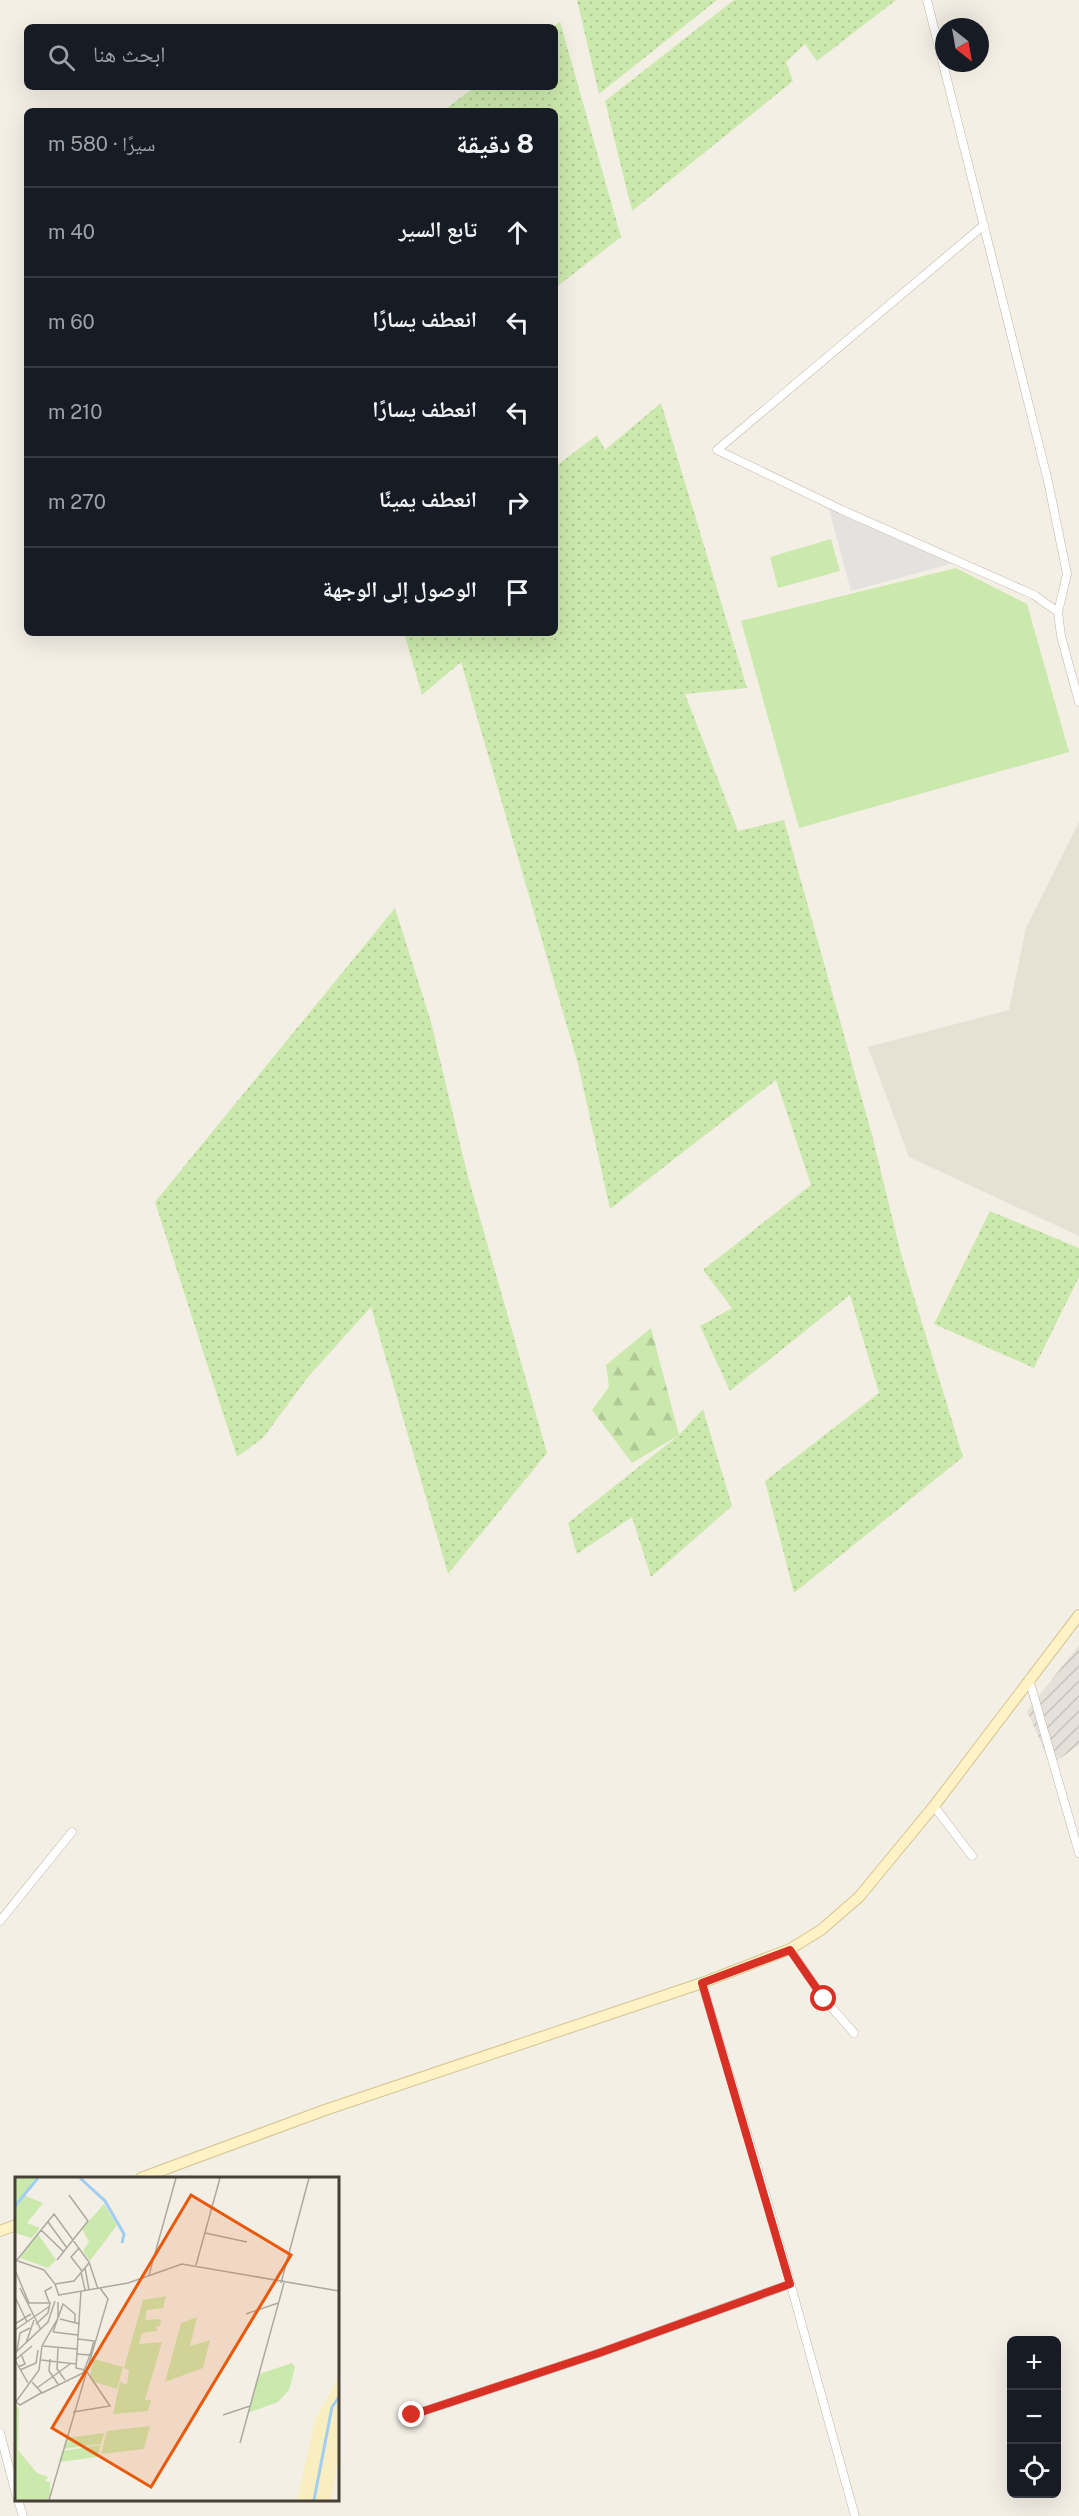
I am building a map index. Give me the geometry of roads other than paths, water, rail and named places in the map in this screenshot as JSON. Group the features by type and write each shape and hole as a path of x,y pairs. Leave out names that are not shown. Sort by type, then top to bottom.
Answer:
{"main road":[{"path":"144,2177 325,2110 702,1983 790,1950 821,1930 852,1905 934,1806 1079,1615"},
{"path":"0,2231 15,2225"}],"street":[{"path":"927,0 1066,562 1066,585 1058,612 1061,636 1078,691 1079,702"},
{"path":"984,225 717,450 842,510 1034,595 1058,612"},
{"path":"1029,1678 1079,1853"},
{"path":"934,1806 972,1856"},
{"path":"0,1921 72,1832"},
{"path":"790,1950 824,1999 854,2033"},
{"path":"702,1983 855,2516"},
{"path":"412,2415 549,2370 790,2284"},
{"path":"0,2433 15,2490"},
{"path":"19,2501 23,2516"}]}
